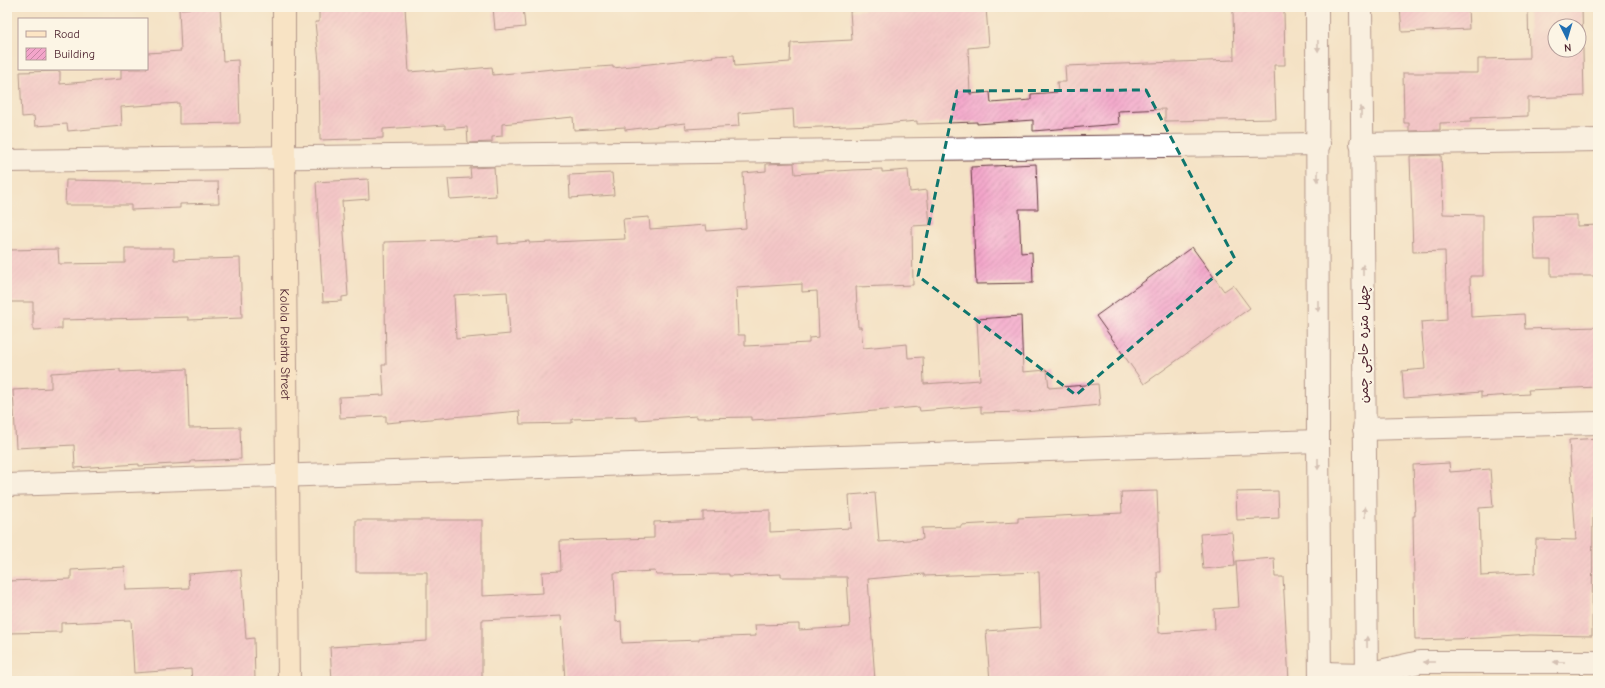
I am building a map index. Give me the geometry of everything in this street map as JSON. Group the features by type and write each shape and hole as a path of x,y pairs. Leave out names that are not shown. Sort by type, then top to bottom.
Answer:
{"main road":[{"name":"Kolola Pushta Street","path":"284,7 289,681"}],"street":[{"path":"1317,7 1320,677 1373,679 1420,662 1598,662"},
{"name":"چهل متره حاجی چمن","path":"1360,7 1364,429 1373,679"},
{"path":"1362,144 1598,140"},
{"path":"7,161 1318,144"},
{"path":"1364,429 1598,423"},
{"path":"7,485 1318,441"}],"highlighted area":[{"path":"1146,90 1235,259 1076,395 918,276 957,91"}],"building":[{"path":"220,7 223,61 238,60 240,123 179,124 179,103 121,107 122,126 68,131 67,124 35,126 34,116 22,117 20,72 60,71 60,84 121,79 121,70 148,70 148,53 181,51 179,9"},
{"path":"319,7 405,7 409,72 434,70 434,72 492,67 493,75 553,69 613,66 613,68 713,57 712,56 734,55 735,66 790,62 791,43 852,40 850,11 881,7 986,8 989,46 968,48 970,94 990,92 991,103 1031,100 1031,94 1058,92 1057,82 1066,82 1065,66 1234,60 1233,11 1284,10 1285,65 1274,65 1276,119 1165,121 1165,109 1118,111 1119,124 1033,131 1033,120 977,124 977,122 917,124 917,121 873,125 794,128 793,109 738,113 739,126 686,129 685,123 625,130 625,127 574,130 573,117 502,124 502,136 492,137 492,142 468,143 467,127 445,129 445,125 383,129 383,138 320,140 319,62 315,22 319,22"},
{"path":"493,7 523,7 525,27 495,30"},
{"path":"1400,7 1468,7 1469,29 1402,32"},
{"path":"1528,7 1582,7 1582,18 1547,18 1547,58 1583,58 1584,96 1528,98 1528,116 1471,118 1471,122 1440,123 1440,130 1409,131 1409,123 1404,123 1403,73 1478,73 1478,59 1529,58"},
{"path":"1441,155 1443,214 1483,215 1483,276 1470,276 1471,317 1524,314 1525,329 1598,327 1598,387 1528,390 1529,394 1481,397 1481,392 1404,398 1402,371 1425,369 1421,322 1447,320 1445,251 1413,252 1410,156"},
{"path":"794,163 795,174 852,170 882,169 882,172 908,170 910,192 927,190 930,225 912,226 913,285 856,287 858,327 861,327 863,348 907,344 908,358 923,357 924,384 980,380 977,319 1021,316 1023,372 1047,370 1049,388 1098,384 1100,405 1025,412 981,413 981,406 920,411 919,407 807,417 751,420 751,417 697,418 697,416 636,420 636,417 572,419 572,423 520,424 519,411 386,423 386,416 340,418 339,397 384,395 382,365 386,365 384,242 447,240 498,236 498,244 529,241 529,243 625,239 623,219 649,217 650,229 706,225 707,231 746,228 743,173 766,171 766,164","holes":["802,284 802,292 817,291 819,337 809,338 809,343 745,346 745,335 738,335 736,288","507,292 510,334 456,339 454,295"]},
{"path":"1036,164 1038,209 1019,209 1021,253 1032,252 1033,283 976,284 971,167"},
{"path":"494,167 496,196 450,199 448,179 471,178 470,168"},
{"path":"612,173 614,195 570,198 569,175"},
{"path":"368,179 369,199 342,201 348,296 342,297 342,301 323,302 316,182"},
{"path":"66,180 123,181 123,183 218,182 219,203 180,204 180,208 131,210 131,205 65,205"},
{"path":"1577,215 1577,226 1598,225 1598,276 1551,276 1551,259 1535,259 1533,216"},
{"path":"1192,247 1224,291 1233,285 1250,308 1144,384 1096,316"},
{"path":"125,248 174,248 174,260 240,258 242,318 188,320 188,317 62,320 62,329 33,330 33,302 9,302 8,250 58,249 59,264 125,263"},
{"path":"120,369 120,372 187,369 189,428 240,427 241,459 191,461 191,463 139,466 139,464 75,468 74,445 16,448 13,390 51,388 51,373"},
{"path":"1598,438 1598,509 1593,509 1592,636 1530,635 1415,640 1413,516 1415,516 1413,465 1449,463 1450,472 1490,469 1493,507 1479,508 1481,576 1535,573 1536,539 1576,540 1569,440"},
{"path":"1157,491 1160,572 1157,572 1159,633 1215,629 1214,609 1239,607 1236,561 1274,558 1275,577 1283,577 1289,681 990,681 986,631 1041,627 1039,572 924,576 924,574 868,579 875,681 565,681 561,616 482,620 482,681 332,681 330,647 427,641 427,572 356,572 356,520 482,520 482,596 543,593 542,572 561,571 560,541 654,538 654,522 703,520 703,512 770,510 770,532 851,528 849,495 875,493 879,542 923,539 922,528 961,527 961,525 1018,522 1018,518 1122,513 1121,492","holes":["655,571 656,575 729,574 729,576 781,574 781,577 847,577 850,627 799,630 799,624 755,625 756,636 622,643 621,621 616,622 614,573"]},
{"path":"1278,491 1279,518 1237,520 1236,492"},
{"path":"1232,532 1235,566 1203,569 1200,534"},
{"path":"125,567 126,590 189,588 188,574 241,570 246,639 254,638 255,681 192,681 191,669 134,673 131,620 61,623 61,632 7,633 7,581 71,579 71,570"}]}
